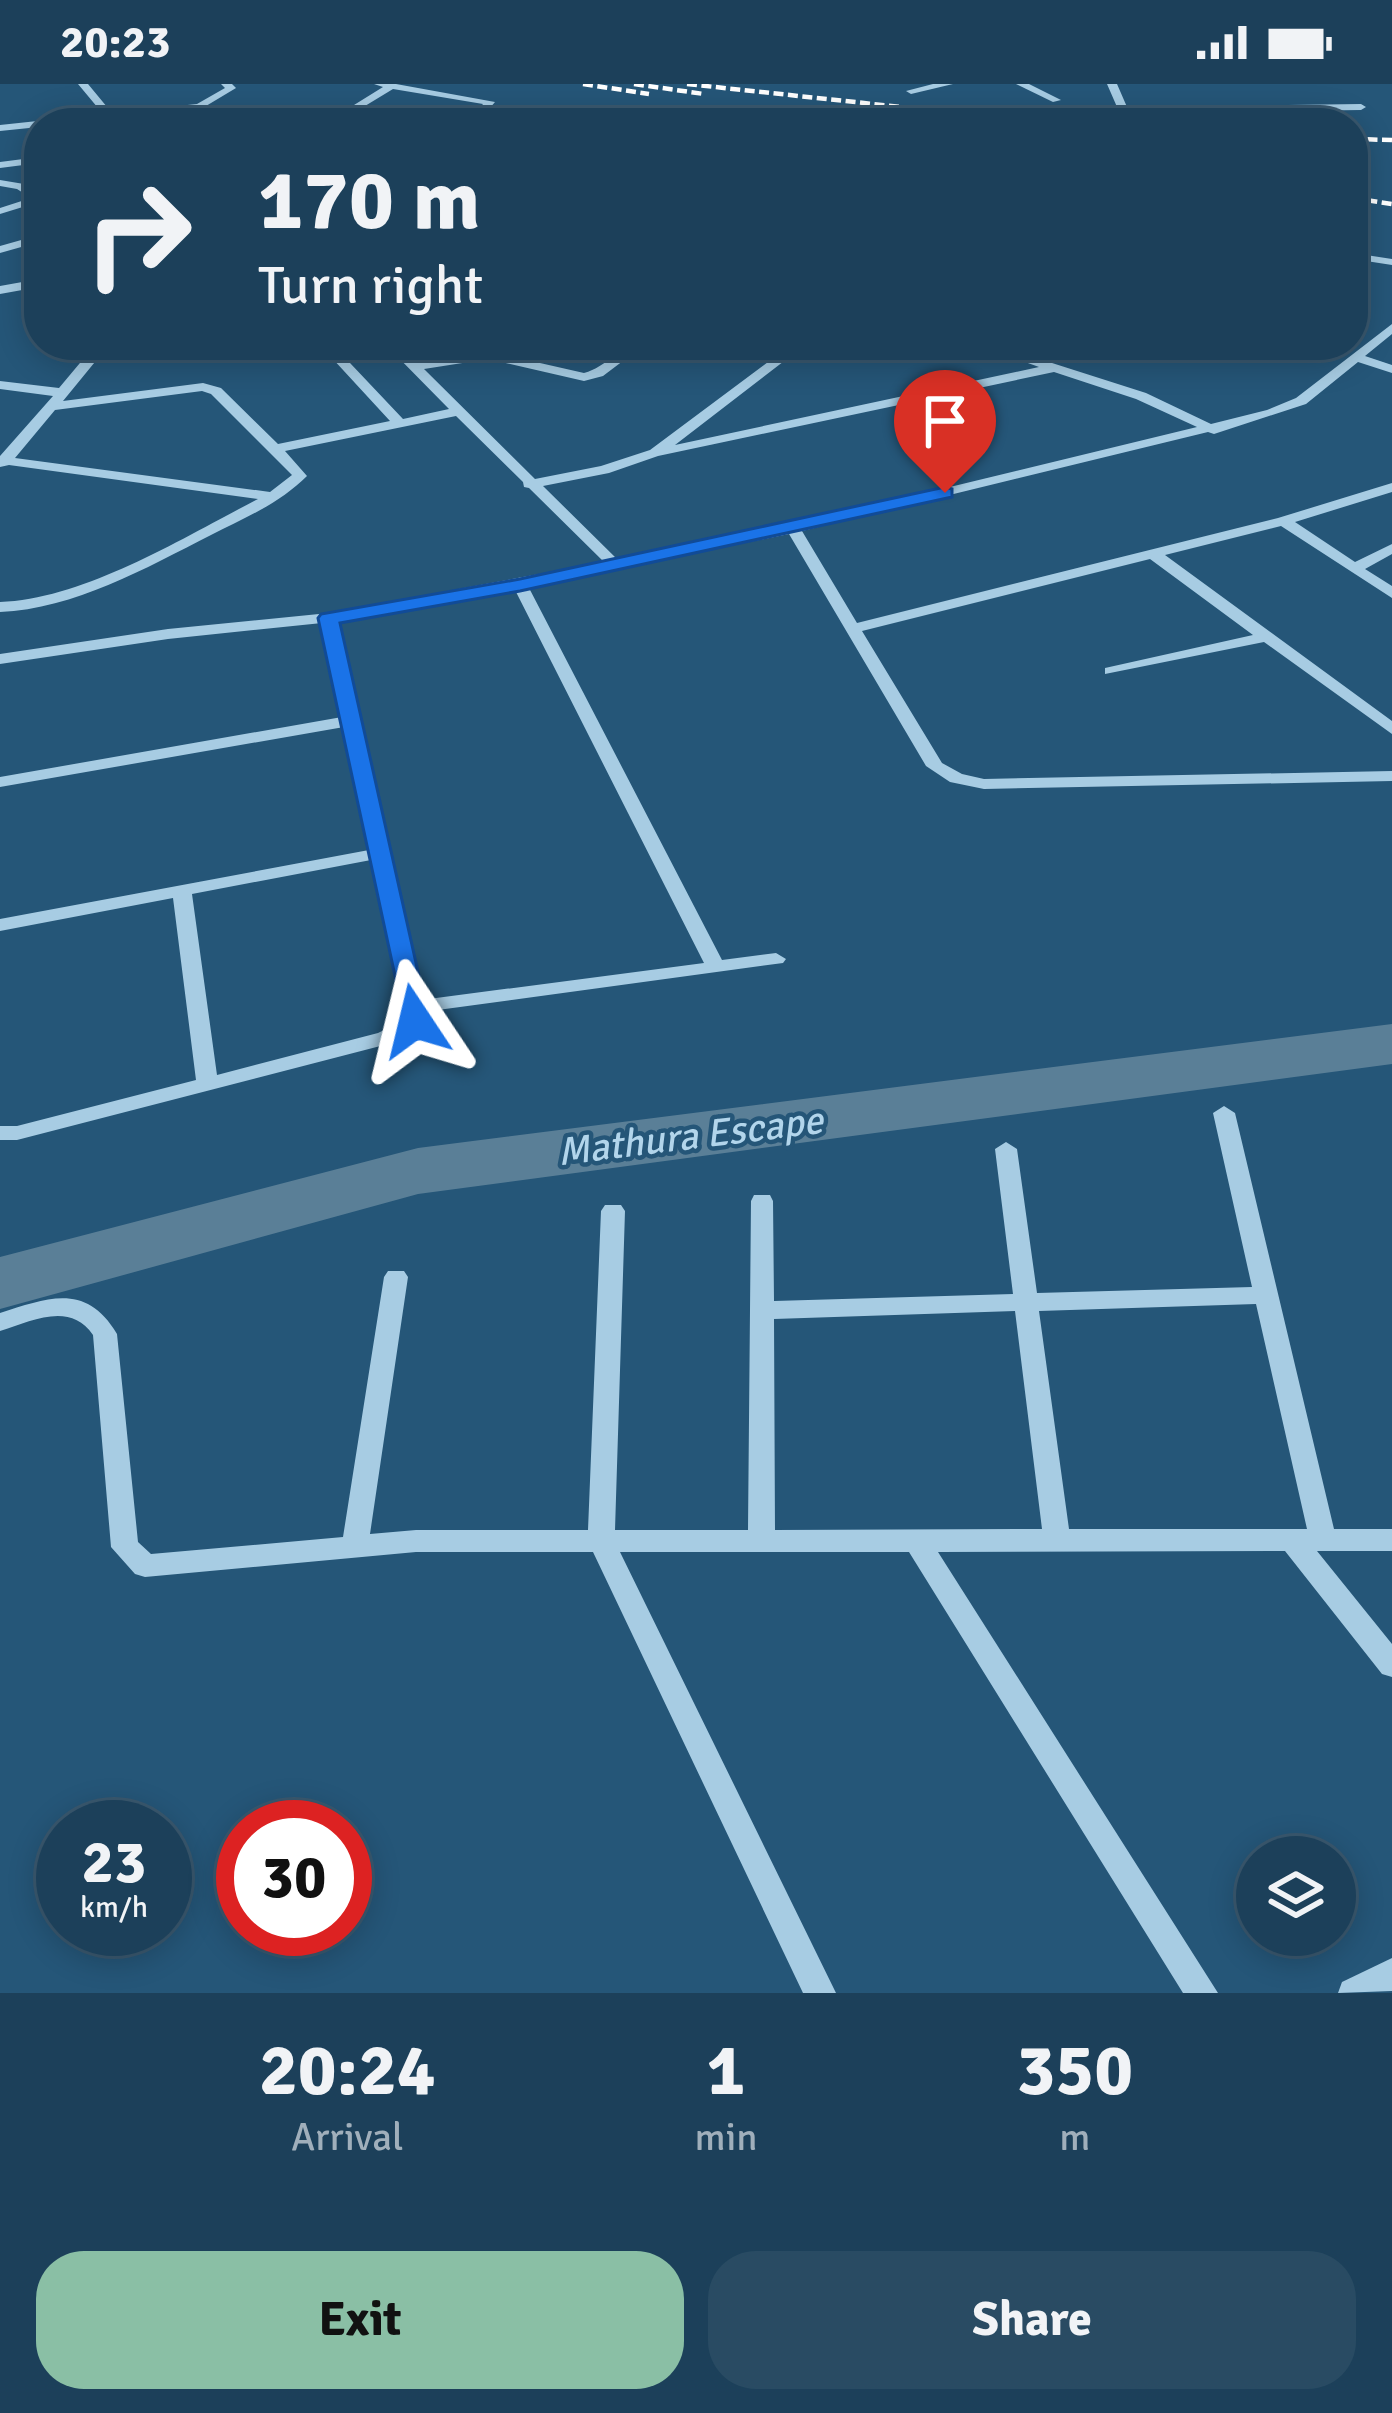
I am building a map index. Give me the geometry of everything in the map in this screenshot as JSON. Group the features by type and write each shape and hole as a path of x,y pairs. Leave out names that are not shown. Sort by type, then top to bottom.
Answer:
{"street":[{"path":"83,84 103,108"},
{"path":"379,84 490,102 485,108"},
{"path":"911,91 948,84"},
{"path":"1021,84 1056,100"},
{"path":"190,108 232,86"},
{"path":"355,108 392,86"},
{"path":"1289,96 1296,107"},
{"path":"1279,108 1360,107"},
{"path":"1368,348 1392,328"},
{"path":"2,462 91,360"},
{"path":"340,360 400,424"},
{"path":"406,360 615,565"},
{"path":"412,367 460,360"},
{"path":"506,360 584,377 617,360"},
{"path":"655,453 779,360"},
{"path":"1029,360 1142,396 1214,430"},
{"path":"0,659 167,634 328,618 520,585 793,529 1214,430 1301,401 1353,360"},
{"path":"529,484 1054,368"},
{"path":"0,385 64,393"},
{"path":"0,607 33,604 115,574 273,497 300,476 216,391 203,387 53,406"},
{"path":"275,449 460,411"},
{"path":"2,462 273,497"},
{"path":"853,629 1283,520 1392,487"},
{"path":"1283,520 1392,592"},
{"path":"793,529 935,766 956,778 984,784 1392,776"},
{"path":"1355,568 1392,548"},
{"path":"1152,553 1392,729"},
{"path":"520,585 716,967"},
{"path":"0,1133 17,1133 207,1084 406,1030 415,1021 328,618"},
{"path":"1112,671 1266,637"},
{"path":"0,782 351,721"},
{"path":"0,925 381,853"},
{"path":"182,890 207,1084"},
{"path":"415,1007 776,959"},
{"path":"1224,1113 1324,1540"},
{"path":"1006,1149 1057,1540"},
{"path":"761,1540 762,1201"},
{"path":"614,1211 601,1540 820,1993"},
{"path":"355,1544 396,1277"},
{"path":"762,1310 1267,1295"},
{"path":"0,1322 74,1305 95,1315 104,1334 125,1546 145,1565 184,1565 355,1544 1392,1540"},
{"path":"916,1540 1202,1993"},
{"path":"1292,1540 1392,1665"},
{"path":"1354,1993 1392,1974"}],"waterway":[{"name":"Mathura Escape","path":"0,1283 418,1171 1392,1044"}],"railway":[{"path":"583,84 649,94"},
{"path":"634,84 704,94"},
{"path":"687,84 910,108"},
{"path":"1368,139 1392,140"},
{"path":"1368,200 1392,204"}],"route":[{"path":"415,1021 328,618 520,585 945,493"}]}
